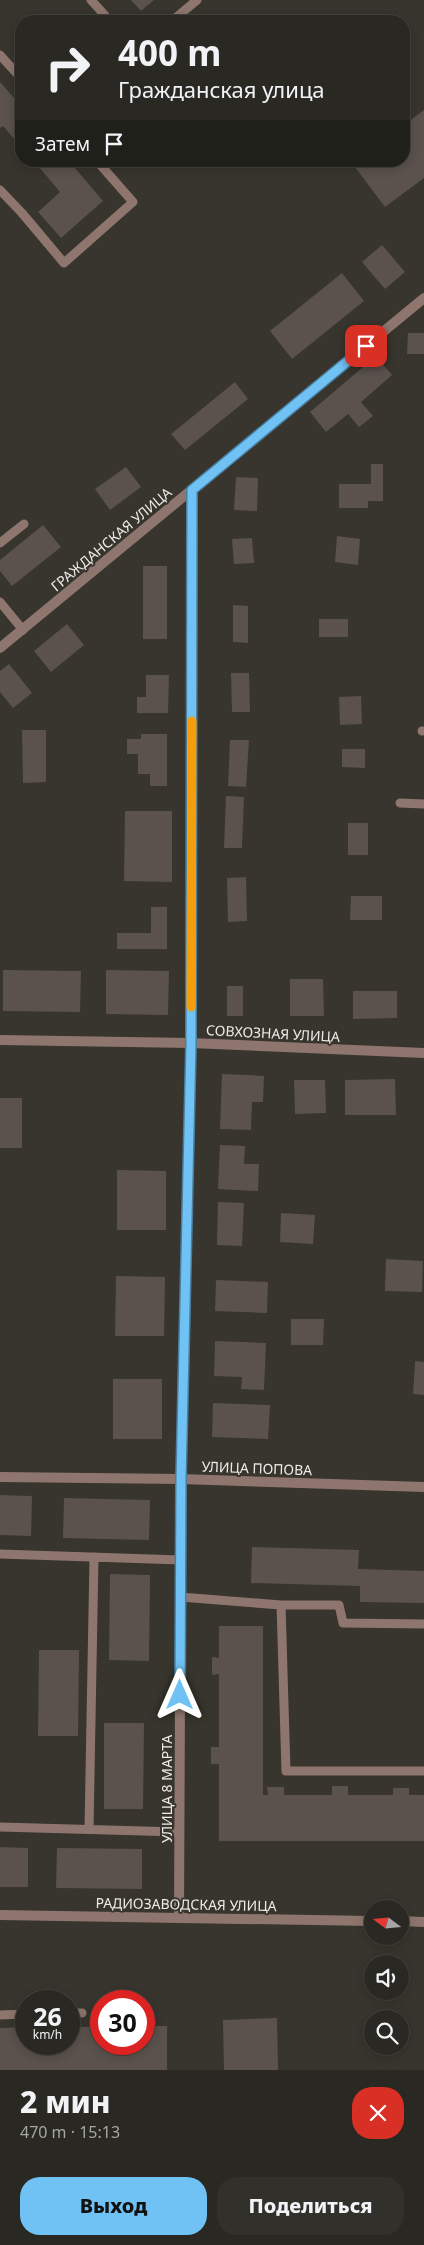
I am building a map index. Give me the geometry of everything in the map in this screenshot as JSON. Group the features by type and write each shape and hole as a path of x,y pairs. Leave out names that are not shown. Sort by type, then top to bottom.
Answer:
{"street":[{"name":"ГРАЖДАНСКАЯ УЛИЦА","path":"0,648 424,298"},
{"name":"УЛИЦА 8 МАРТА","path":"179,1918 181,1479 191,1043 192,490"},
{"name":"СОВХОЗНАЯ УЛИЦА","path":"0,1040 191,1043 424,1053"},
{"name":"УЛИЦА ПОПОВА","path":"0,1477 181,1479 424,1487"},
{"name":"РАДИОЗАВОДСКАЯ УЛИЦА","path":"0,1915 364,1921"},
{"path":"409,1922 424,1922"}],"lane":[{"path":"91,0 105,15"},
{"path":"179,15 197,0"},
{"path":"1,57 15,72"},
{"path":"0,190 22,213 64,264 133,202 102,167"},
{"path":"0,543 24,524"},
{"path":"0,602 23,630"},
{"path":"400,803 424,804"},
{"path":"0,1554 181,1560"},
{"path":"89,1829 94,1557"},
{"path":"180,1598 281,1605 339,1605 343,1623 424,1624"},
{"path":"281,1605 286,1771 424,1771"},
{"path":"0,1827 179,1832"},
{"path":"0,2015 15,2014"}],"building":[{"path":"131,0 154,0 141,11"},
{"path":"0,82 15,99 15,140 3,126 0,128"},
{"path":"424,110 424,178 385,207 355,167 410,167 410,120"},
{"path":"39,167 74,167 103,201 61,238 38,212 60,192"},
{"path":"382,245 405,272 385,289 362,262"},
{"path":"342,273 364,301 292,359 270,331"},
{"path":"408,333 424,333 424,354 407,354"},
{"path":"376,356 392,375 361,402 373,416 359,427 348,414 326,432 310,412"},
{"path":"235,382 248,399 185,450 171,434"},
{"path":"371,464 383,464 383,501 368,501 368,508 339,508 339,484 371,484"},
{"path":"126,467 141,487 110,510 95,489"},
{"path":"236,477 258,478 257,511 234,510"},
{"path":"43,525 61,547 12,586 0,571 0,560"},
{"path":"337,536 360,539 358,565 335,562"},
{"path":"252,538 254,563 234,564 232,539"},
{"path":"143,566 167,566 167,639 143,639"},
{"path":"233,605 248,606 248,643 233,642"},
{"path":"319,619 348,619 348,637 319,637"},
{"path":"67,624 84,645 51,672 34,651"},
{"path":"9,664 32,693 13,708 0,692 0,671"},
{"path":"231,673 249,673 250,712 232,712"},
{"path":"146,675 169,675 168,713 137,713 137,697 146,697"},
{"path":"361,696 362,724 340,725 339,697"},
{"path":"22,730 46,730 46,782 23,783"},
{"path":"141,734 167,734 167,786 150,786 150,774 138,774 138,754 127,754 127,739 141,739"},
{"path":"230,740 249,740 246,787 228,786"},
{"path":"342,749 365,749 365,768 342,767"},
{"path":"226,796 244,797 242,848 224,848"},
{"path":"125,811 172,811 172,882 124,881"},
{"path":"348,823 368,823 368,855 348,855"},
{"path":"246,877 247,921 228,922 227,878"},
{"path":"351,896 382,896 382,920 350,920"},
{"path":"151,907 167,907 167,949 117,949 117,933 151,933"},
{"path":"3,970 81,971 80,1012 3,1011"},
{"path":"106,970 169,971 168,1015 106,1014"},
{"path":"290,979 323,979 324,1016 290,1016"},
{"path":"227,986 243,986 243,1016 227,1016"},
{"path":"353,991 397,991 397,1018 353,1019"},
{"path":"222,1074 264,1076 263,1102 252,1102 251,1130 220,1129"},
{"path":"395,1079 396,1115 345,1115 345,1080"},
{"path":"294,1080 325,1080 326,1113 295,1114"},
{"path":"0,1098 22,1098 22,1148 0,1148"},
{"path":"220,1145 245,1146 244,1164 259,1164 258,1191 218,1189"},
{"path":"117,1170 166,1171 166,1230 117,1230"},
{"path":"218,1202 244,1203 242,1246 217,1245"},
{"path":"281,1213 315,1215 313,1244 280,1242"},
{"path":"386,1259 423,1261 422,1292 385,1291"},
{"path":"116,1276 165,1277 164,1336 115,1336"},
{"path":"216,1280 268,1282 267,1313 215,1311"},
{"path":"291,1319 324,1319 323,1345 291,1345"},
{"path":"215,1341 266,1343 264,1390 241,1389 242,1377 214,1376"},
{"path":"415,1361 424,1362 424,1395 413,1394"},
{"path":"113,1379 162,1379 162,1439 113,1439"},
{"path":"213,1403 270,1405 268,1439 212,1437"},
{"path":"0,1495 32,1496 31,1536 0,1535"},
{"path":"64,1498 150,1500 149,1540 63,1538"},
{"path":"252,1547 359,1550 358,1569 424,1571 424,1603 360,1602 360,1586 251,1583"},
{"path":"110,1574 150,1575 149,1661 109,1660"},
{"path":"219,1626 263,1626 263,1795 268,1795 267,1787 284,1787 284,1795 332,1795 332,1786 348,1786 348,1795 393,1795 393,1788 409,1788 409,1795 424,1795 424,1841 219,1841 219,1764 211,1764 211,1747 219,1747 219,1674 212,1675 212,1657 219,1658"},
{"path":"39,1650 79,1650 78,1736 38,1736"},
{"path":"104,1723 144,1723 143,1809 104,1809"},
{"path":"0,1847 28,1848 28,1887 0,1887"},
{"path":"57,1848 142,1849 142,1889 56,1888"},
{"path":"277,2018 278,2070 224,2070 223,2020"},
{"path":"155,2026 167,2026 167,2070 0,2070 0,2028 15,2027 15,2055 80,2055 80,2027 90,2027 90,2055 155,2055"}],"slow traffic":[{"path":"191,1007 192,721"}],"route":[{"path":"180,1695 181,1479 191,1043 192,490 366,346"}]}
